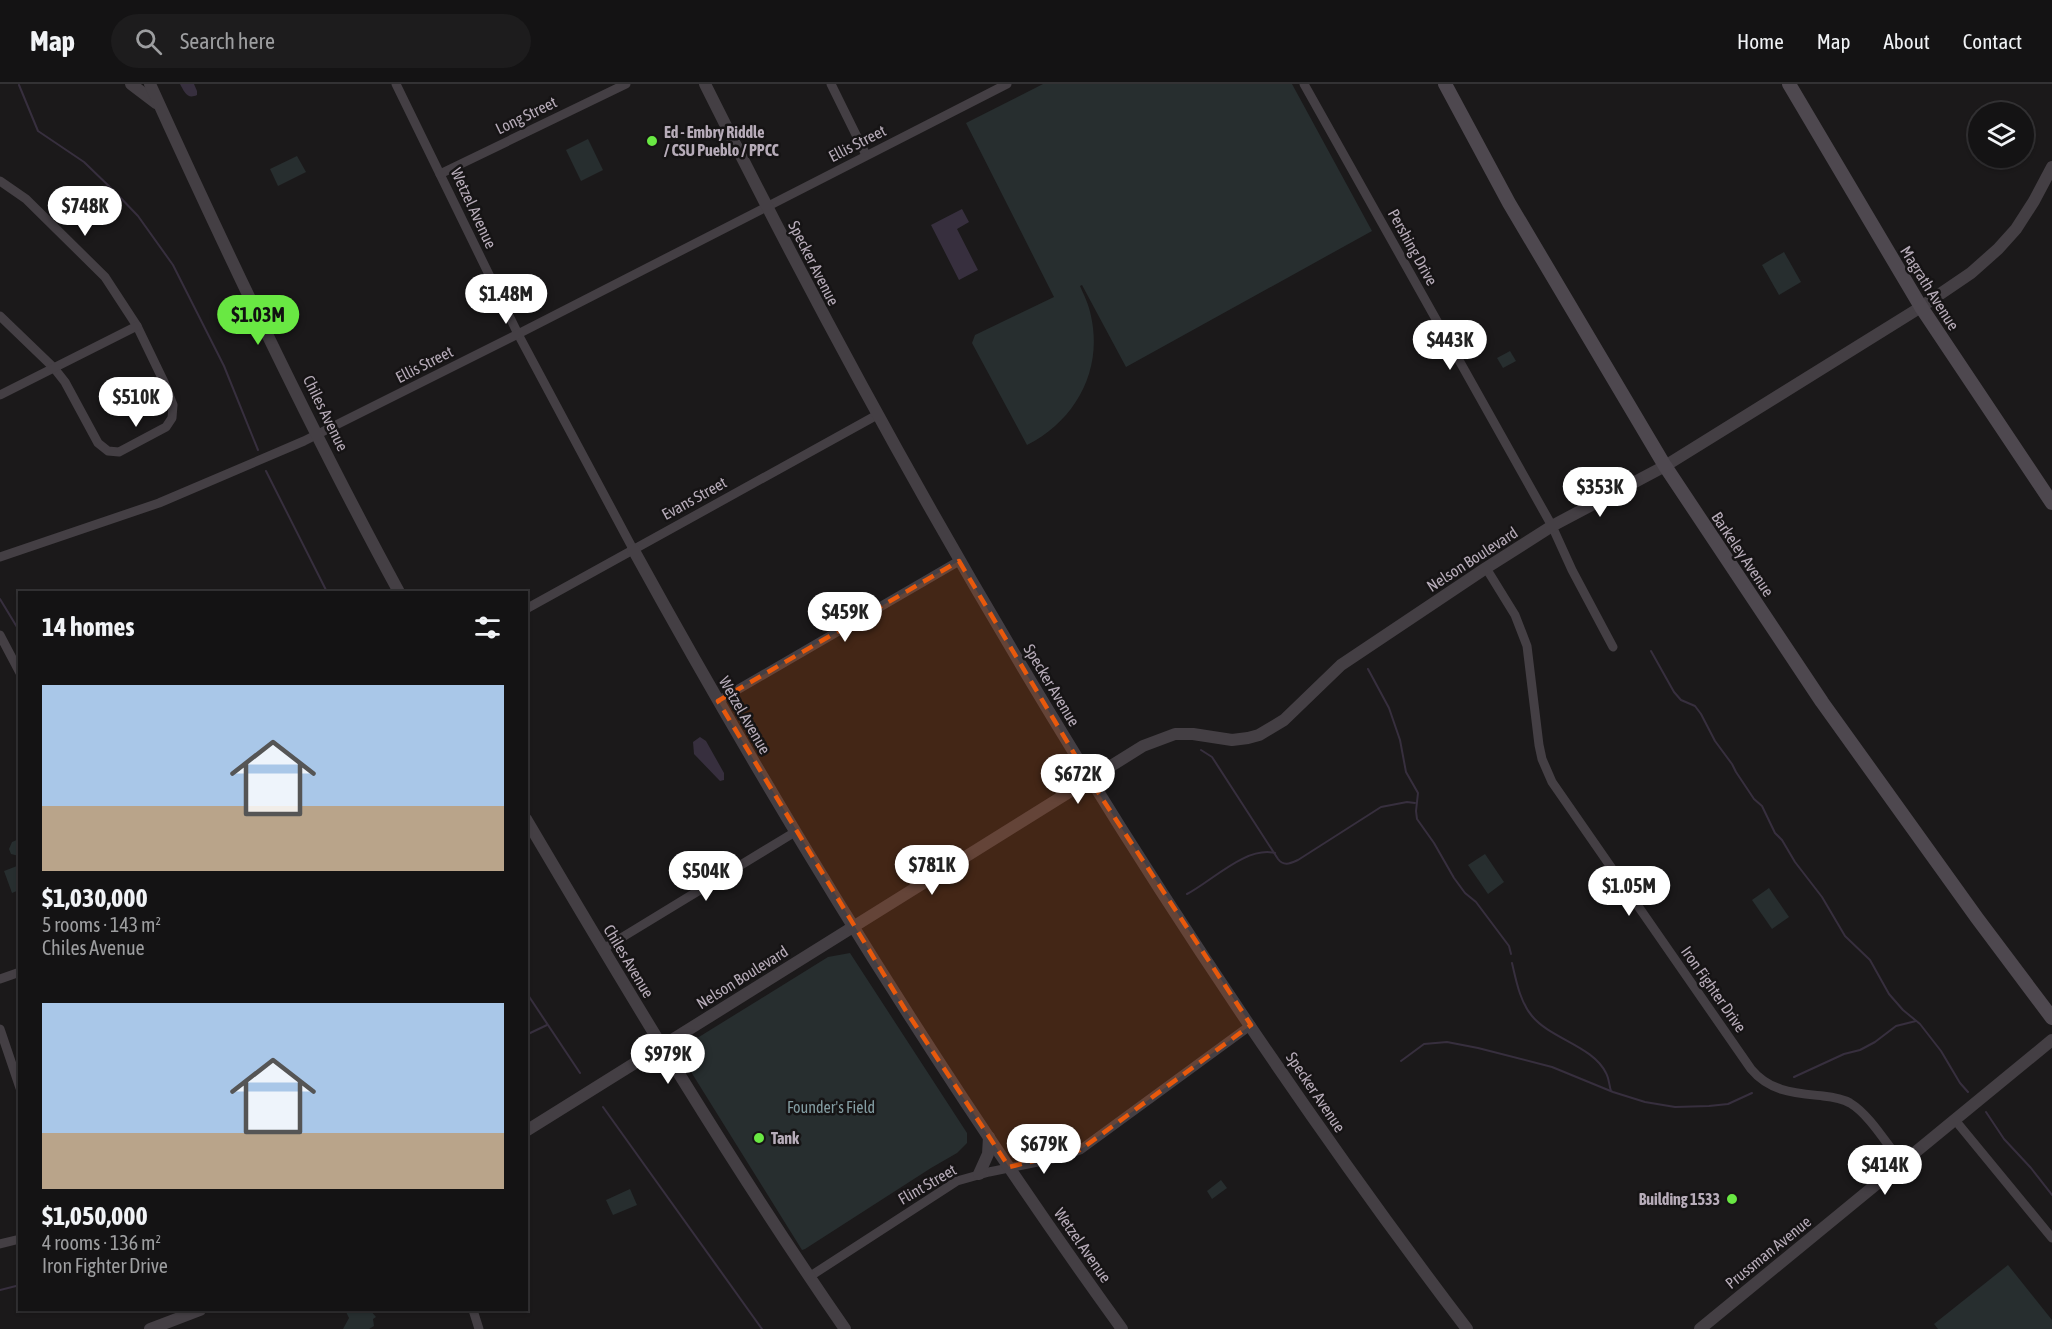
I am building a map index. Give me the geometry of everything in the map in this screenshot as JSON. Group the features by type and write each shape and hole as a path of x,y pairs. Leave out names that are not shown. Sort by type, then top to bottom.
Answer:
{"main road":[{"name":"Barkeley Avenue","path":"1445,84 1509,203 1665,466 1822,702 2052,1018"},
{"name":"Magrath Avenue","path":"1789,84 1921,307 2052,503"}],"street":[{"path":"131,84 146,93 161,109"},
{"name":"Chiles Avenue","path":"150,84 221,237 398,591"},
{"name":"Wetzel Avenue","path":"396,84 518,334 633,549 718,700 853,928 1009,1167 1122,1329"},
{"name":"Long Street","path":"440,174 626,84"},
{"name":"Specker Avenue","path":"705,84 766,206 877,415 959,561 1090,780 1331,1143 1467,1329"},
{"path":"831,84 866,155"},
{"name":"Ellis Street","path":"0,557 159,503 318,434 1007,84"},
{"name":"Pershing Drive","path":"1304,84 1552,526 1572,570 1613,647"},
{"name":"Nelson Boulevard","path":"528,1130 1143,746 1166,737 1193,734 1239,739 1259,735 1270,729 1284,720 1341,665 1486,568 1552,526 1665,466 1921,307 1971,273 1998,249 2021,221 2052,167"},
{"path":"0,181 26,199 49,220 105,277 136,326 173,405 172,418 166,427 119,452 108,452 98,443 65,382 54,368 0,316"},
{"path":"0,395 136,326"},
{"name":"Evans Street","path":"528,608 877,415"},
{"path":"718,700 959,561"},
{"name":"Iron Fighter Drive","path":"1486,568 1515,615 1527,646 1539,745 1552,782 1751,1069 1762,1080 1781,1090 1849,1102 1865,1117 1902,1163"},
{"path":"0,635 18,670"},
{"name":"Chiles Avenue","path":"528,822 661,1047 845,1329"},
{"path":"603,949 795,832"},
{"path":"0,979 18,973"},
{"name":"Flint Street","path":"809,1277 957,1181 1009,1167 1053,1159 1080,1149 1251,1025"},
{"path":"0,1029 18,1082"},
{"name":"Prussman Avenue","path":"1700,1329 2052,1040"},
{"path":"1955,1120 2052,1238"},
{"path":"979,1174 988,1154 989,1137"},
{"path":"0,1244 18,1240"},
{"path":"150,1329 197,1311"},
{"path":"473,1311 479,1329"}],"highlighted area":[{"path":"959,561 1090,780 1251,1025 1080,1150 1009,1167 906,1011 718,701"}],"green space":[{"path":"1043,84 1292,84 1372,231 1126,367 1082,285 1080,286 1090,312 1094,336 1089,374 1072,407 1059,422 1027,445 972,343 975,335 1054,297 966,123"},
{"path":"588,139 603,170 581,181 566,150"},
{"path":"297,156 306,172 278,186 270,169"},
{"path":"1784,252 1801,282 1779,295 1762,265"},
{"path":"1510,351 1516,361 1503,368 1497,358"},
{"path":"18,839 18,856 11,854 9,849 12,842"},
{"path":"1485,854 1504,882 1488,894 1468,865"},
{"path":"17,866 18,890 12,893 4,871"},
{"path":"1769,888 1789,917 1772,929 1752,900"},
{"name":"Founder's Field","path":"850,953 967,1133 967,1143 957,1153 802,1250 683,1059 683,1049 828,957"},
{"path":"1221,1180 1227,1188 1212,1199 1207,1191"},
{"path":"630,1189 637,1205 613,1215 606,1200"},
{"path":"2008,1265 2052,1320 2052,1329 1938,1329 1934,1324"},
{"path":"346,1311 371,1311 376,1317 373,1319 374,1326 369,1329 343,1329 349,1318"}],"shaded area":[{"path":"180,84 194,84 197,95 188,96"},
{"path":"962,209 969,222 957,229 978,270 959,280 931,225"},
{"path":"700,737 706,741 724,773 724,780 720,781 694,754 693,742"}],"waterway":[{"path":"19,85 38,131 84,162 115,192 138,216 173,265 224,366 258,450"},
{"path":"266,471 326,591"},
{"path":"0,599 18,629"},
{"path":"1651,651 1674,692 1681,700 1695,706 1701,714 1715,741 1754,799 1762,806 1775,833 1822,897 1845,936 1870,960 1889,994 1920,1024 1968,1092"},
{"path":"1368,669 1389,708 1400,740 1406,772 1418,793 1417,819 1454,878 1465,893 1476,902 1509,946 1511,954"},
{"path":"1201,750 1212,757 1278,859 1285,864 1298,860 1381,807 1407,802 1415,803"},
{"path":"1187,894 1241,859 1264,852 1275,853"},
{"path":"1512,963 1521,998 1532,1016 1550,1031 1592,1056 1607,1075 1611,1091"},
{"path":"528,995 580,1073"},
{"path":"1794,1077 1844,1054 1860,1050 1896,1026 1916,1021"},
{"path":"528,1034 547,1025"},
{"path":"1401,1061 1424,1044 1447,1042 1552,1067 1613,1092 1645,1102 1675,1107 1709,1106 1728,1104 1752,1093"},
{"path":"603,1107 762,1329"},
{"path":"1986,1112 2004,1139 2052,1195"},
{"path":"0,1290 18,1286"}],"place":[{"name":"Ed - Embry Riddle / CSU Pueblo / PPCC","path":"652,141"},
{"name":"Tank","path":"759,1138"},
{"name":"Building 1533","path":"1732,1199"}]}
